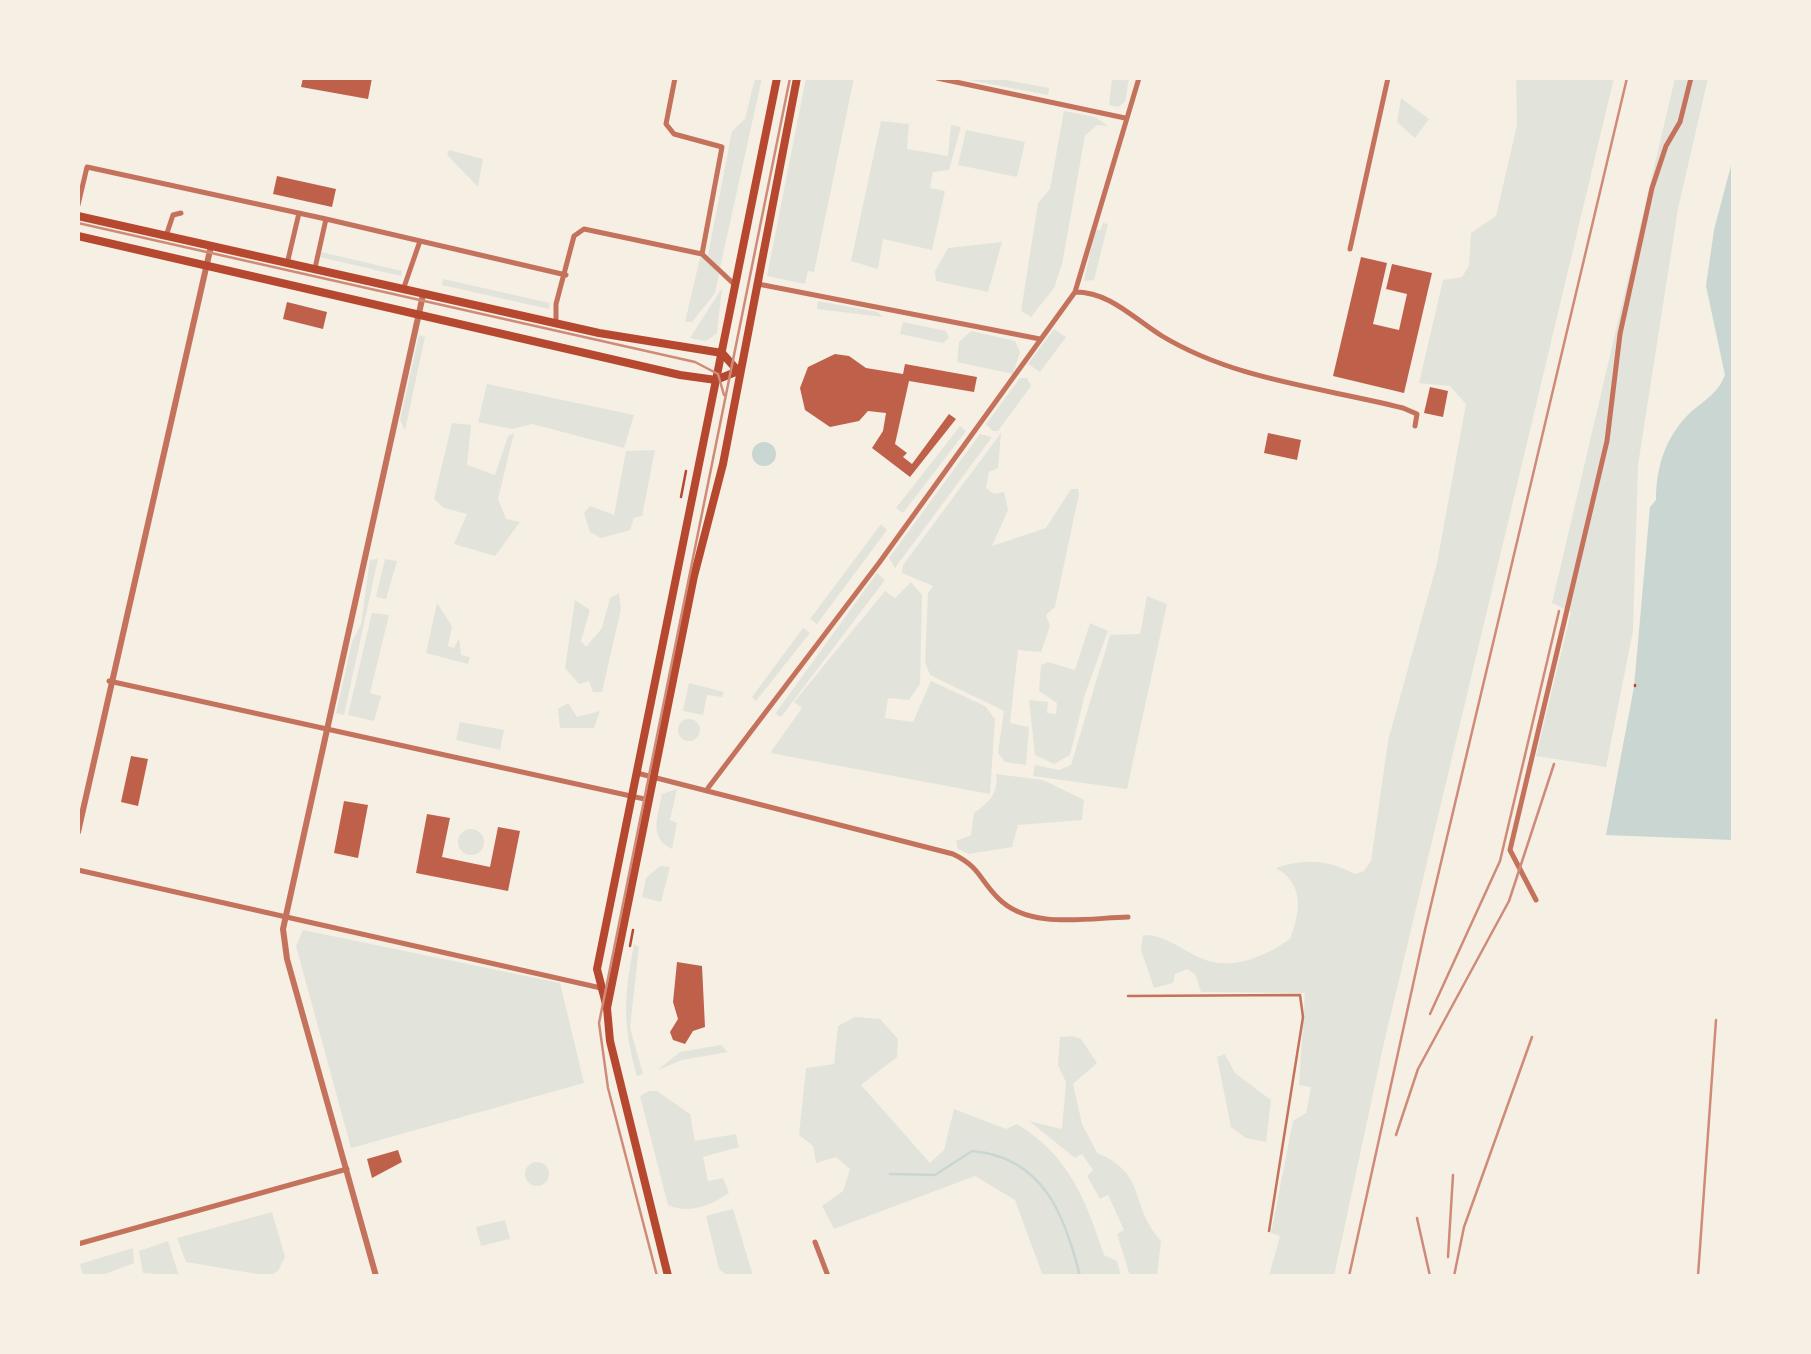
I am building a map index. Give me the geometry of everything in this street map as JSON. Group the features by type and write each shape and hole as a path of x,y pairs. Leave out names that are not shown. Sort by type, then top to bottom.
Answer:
{"main road":[{"path":"668,1276 610,1041 598,969 777,78"},
{"path":"607,1008 694,576 723,464 797,78"},
{"path":"78,216 556,324 722,353 738,371"},
{"path":"78,236 716,380 738,371"}],"street":[{"path":"675,78 666,124 674,134 722,147 702,254"},
{"path":"938,78 1126,118"},
{"path":"708,788 867,579 1075,292 1140,78"},
{"path":"1350,248 1388,78"},
{"path":"1536,900 1510,850 1607,442 1620,334 1652,188 1666,146 1680,122 1691,78"},
{"path":"78,205 87,167 566,275"},
{"path":"166,236 173,215 182,213"},
{"path":"288,264 300,213"},
{"path":"314,270 326,218"},
{"path":"556,324 556,304 574,236 584,229 702,254 736,286"},
{"path":"402,290 420,240"},
{"path":"78,832 210,246"},
{"path":"755,284 1040,339"},
{"path":"1075,292 1101,294 1195,355 1258,378 1402,408 1417,414 1415,426"},
{"path":"376,1276 287,959 285,916 423,295"},
{"path":"109,681 649,800"},
{"path":"637,774 708,788 953,854 974,864 999,900 1038,919 1128,917"},
{"path":"78,870 601,988 611,984"},
{"path":"78,1244 348,1169"},
{"path":"815,1242 828,1276"}],"lane":[{"path":"1128,996 1300,995 1303,1018 1268,1231"}],"path":[{"path":"681,497 686,471"},
{"path":"630,946 633,930"}],"shaded area":[{"path":"755,78 762,78 720,268 708,255 732,131 745,119"},
{"path":"806,78 854,78 814,272 808,271 805,284 767,276"},
{"path":"958,78 995,78 1049,88 1048,95"},
{"path":"1112,78 1129,78 1125,102 1118,107 1109,105"},
{"path":"1516,78 1614,78 1383,1047 1334,1276 1269,1276 1280,1236 1271,1233 1293,1121 1306,1113 1311,1087 1299,1085 1305,993 1201,992 1195,974 1187,969 1175,974 1173,983 1154,988 1141,950 1143,935 1166,940 1212,962 1247,960 1290,939 1294,929 1296,890 1276,868 1316,862 1355,874 1364,871 1371,861 1388,741 1437,563 1466,404 1450,386 1419,383 1443,280 1462,277 1469,266 1471,233 1496,216 1517,125"},
{"path":"1675,78 1708,78 1678,209 1638,465 1633,631 1606,767 1536,756 1571,612 1552,603"},
{"path":"1401,98 1429,119 1415,138 1397,122"},
{"path":"1064,111 1095,117 1108,126 1097,125 1085,136 1062,264 1054,288 1031,317 1021,311 1038,203 1050,189"},
{"path":"881,121 909,124 907,149 948,156 951,125 961,127 949,170 933,172 930,188 945,191 932,250 883,239 878,269 851,261"},
{"path":"966,130 1025,142 1017,177 958,165"},
{"path":"449,150 483,159 478,187 447,155"},
{"path":"1733,158 1733,840 1606,835 1634,687 1650,507 1656,500 1661,463 1675,430 1715,391 1725,375 1706,286 1714,230"},
{"path":"1103,223 1108,224 1094,280 1084,281 1095,230 1101,230"},
{"path":"1002,242 988,292 936,281 935,271 948,248"},
{"path":"321,252 402,271 401,276 320,257"},
{"path":"701,254 719,274 715,293 692,322 685,322"},
{"path":"443,279 550,303 549,309 442,285"},
{"path":"722,288 717,333 706,341 690,338"},
{"path":"818,301 878,312 883,317 817,309"},
{"path":"903,322 946,331 949,338 943,343 900,334"},
{"path":"1054,329 1066,337 1040,372 1028,364"},
{"path":"971,331 1015,341 1020,352 1013,374 957,362 959,342"},
{"path":"419,335 425,337 405,430 400,420"},
{"path":"1020,378 1027,378 1031,386 998,431 993,431 986,424"},
{"path":"487,384 634,415 624,448 532,424 512,429 478,422"},
{"path":"452,423 471,425 467,465 495,475 508,436 514,433 498,499 506,519 520,522 495,556 454,544 467,514 444,508 434,499"},
{"path":"960,426 966,431 903,513 896,508"},
{"path":"1001,433 998,468 989,472 986,488 994,494 1004,492 1008,510 992,546 1046,528 1071,489 1078,489 1079,494 1055,607 1046,615 1050,626 1041,652 1018,650 1010,723 1029,727 1026,765 1005,762 998,753 1004,711 930,675 925,662 928,593 933,586 902,573 903,565"},
{"path":"980,434 992,437 895,568 889,558"},
{"path":"764,442 776,454 764,466 752,454"},
{"path":"655,450 642,516 634,518 630,530 601,538 590,532 584,513 590,506 614,515 626,451"},
{"path":"881,524 887,530 817,624 810,619"},
{"path":"378,559 344,715 336,713 352,642 361,624 370,560"},
{"path":"385,559 397,561 386,599 376,597"},
{"path":"877,573 885,580 781,717 775,714"},
{"path":"911,582 922,595 920,684 909,700 888,698 885,718 913,722 931,681 985,706 995,719 990,794 770,753 802,708 794,702 885,591 895,598"},
{"path":"619,593 621,609 602,692 593,692 589,681 579,684 565,668 575,600 590,610 581,641 586,647 602,628 610,598"},
{"path":"1147,596 1167,604 1127,789 1033,776 1035,765 1059,770 1071,765 1110,635 1140,634"},
{"path":"437,603 452,626 448,646 454,648 459,638 461,655 470,657 468,664 426,653"},
{"path":"372,613 389,615 370,693 381,696 374,721 348,715"},
{"path":"1090,623 1108,631 1085,694 1070,755 1054,764 1035,755 1029,700 1048,702 1047,713 1056,714 1057,703 1039,691 1041,665 1048,662 1075,670"},
{"path":"803,628 810,633 756,701 752,697"},
{"path":"689,683 724,692 722,697 707,695 703,715 683,711"},
{"path":"568,703 577,717 600,711 594,728 560,728 558,709"},
{"path":"685,719 693,719 700,730 693,741 685,741 678,734 678,726"},
{"path":"460,722 504,730 500,750 456,740"},
{"path":"996,774 1043,780 1084,800 1082,820 1018,825 1012,847 969,854 958,849 956,841 971,835 974,813 994,792"},
{"path":"677,789 670,820 677,823 672,849 660,839 657,818 662,794"},
{"path":"471,829 480,833 484,842 480,851 471,855 462,851 458,842 462,833"},
{"path":"660,866 670,867 661,902 642,897 646,878"},
{"path":"303,930 560,983 584,1083 351,1148 296,946"},
{"path":"634,944 639,947 630,1028 643,1074 637,1076 626,1010"},
{"path":"855,1017 880,1019 898,1039 897,1057 861,1085 930,1163 944,1150 954,1109 1006,1129 1017,1124 1050,1150 1073,1180 1104,1255 1117,1261 1121,1276 1043,1276 1015,1200 975,1176 834,1229 822,1206 843,1191 850,1169 836,1157 816,1163 813,1146 799,1135 806,1068 834,1064 838,1026"},
{"path":"1060,1037 1081,1039 1097,1063 1073,1084 1082,1124 1097,1153 1113,1161 1131,1180 1144,1214 1161,1241 1157,1276 1130,1276 1117,1234 1124,1230 1108,1195 1100,1199 1087,1176 1093,1170 1082,1154 1075,1158 1029,1121 1062,1129 1066,1082 1058,1065"},
{"path":"721,1045 728,1052 682,1060 658,1070 680,1052"},
{"path":"1225,1054 1235,1073 1271,1100 1266,1142 1246,1138 1231,1127 1217,1057"},
{"path":"657,1091 690,1114 695,1141 736,1134 739,1147 703,1157 708,1181 723,1178 729,1193 700,1207 668,1205 640,1096"},
{"path":"537,1162 549,1174 537,1186 525,1174"},
{"path":"733,1209 753,1276 727,1276 719,1269 706,1216"},
{"path":"272,1212 285,1257 278,1271 269,1276 186,1262 177,1238"},
{"path":"505,1220 510,1239 481,1246 476,1227"},
{"path":"168,1241 179,1276 143,1273 139,1251"},
{"path":"133,1248 134,1263 100,1276 83,1276 80,1264"}],"building":[{"path":"303,78 372,78 368,99 301,87"},
{"path":"277,176 336,189 332,207 273,194"},
{"path":"1361,257 1387,263 1373,324 1399,330 1407,294 1386,289 1392,264 1432,273 1404,393 1333,376"},
{"path":"287,302 327,312 323,329 283,319"},
{"path":"835,354 849,356 866,368 903,374 905,364 977,377 974,392 909,381 895,444 907,453 903,457 912,464 949,414 956,419 910,477 872,448 883,431 886,413 868,411 859,421 830,427 805,410 800,388 808,367"},
{"path":"1430,387 1448,391 1443,417 1424,413"},
{"path":"1268,433 1301,440 1297,460 1264,453"},
{"path":"131,756 148,759 138,806 121,802"},
{"path":"344,801 368,805 358,858 334,853"},
{"path":"427,814 450,818 442,857 490,867 498,827 520,831 508,891 416,873"},
{"path":"677,962 702,966 705,1027 693,1031 685,1044 673,1040 670,1032 678,1019 673,1002"},
{"path":"398,1150 402,1162 372,1178 367,1159"}],"waterway":[{"path":"890,1174 935,1175 972,1151 1017,1164 1047,1193 1058,1211 1080,1276"}],"tram line":[{"path":"657,1276 608,1088 599,1023 790,78"},
{"path":"78,223 695,362 718,374 724,395"}],"railway":[{"path":"1349,1276 1425,930 1627,78"},
{"path":"1430,1014 1500,861 1559,611"},
{"path":"1396,1135 1418,1069 1509,901 1554,764"},
{"path":"1698,1276 1716,1020"},
{"path":"1454,1276 1464,1227 1532,1037"},
{"path":"1448,1257 1453,1175"},
{"path":"1417,1218 1430,1276"}]}
